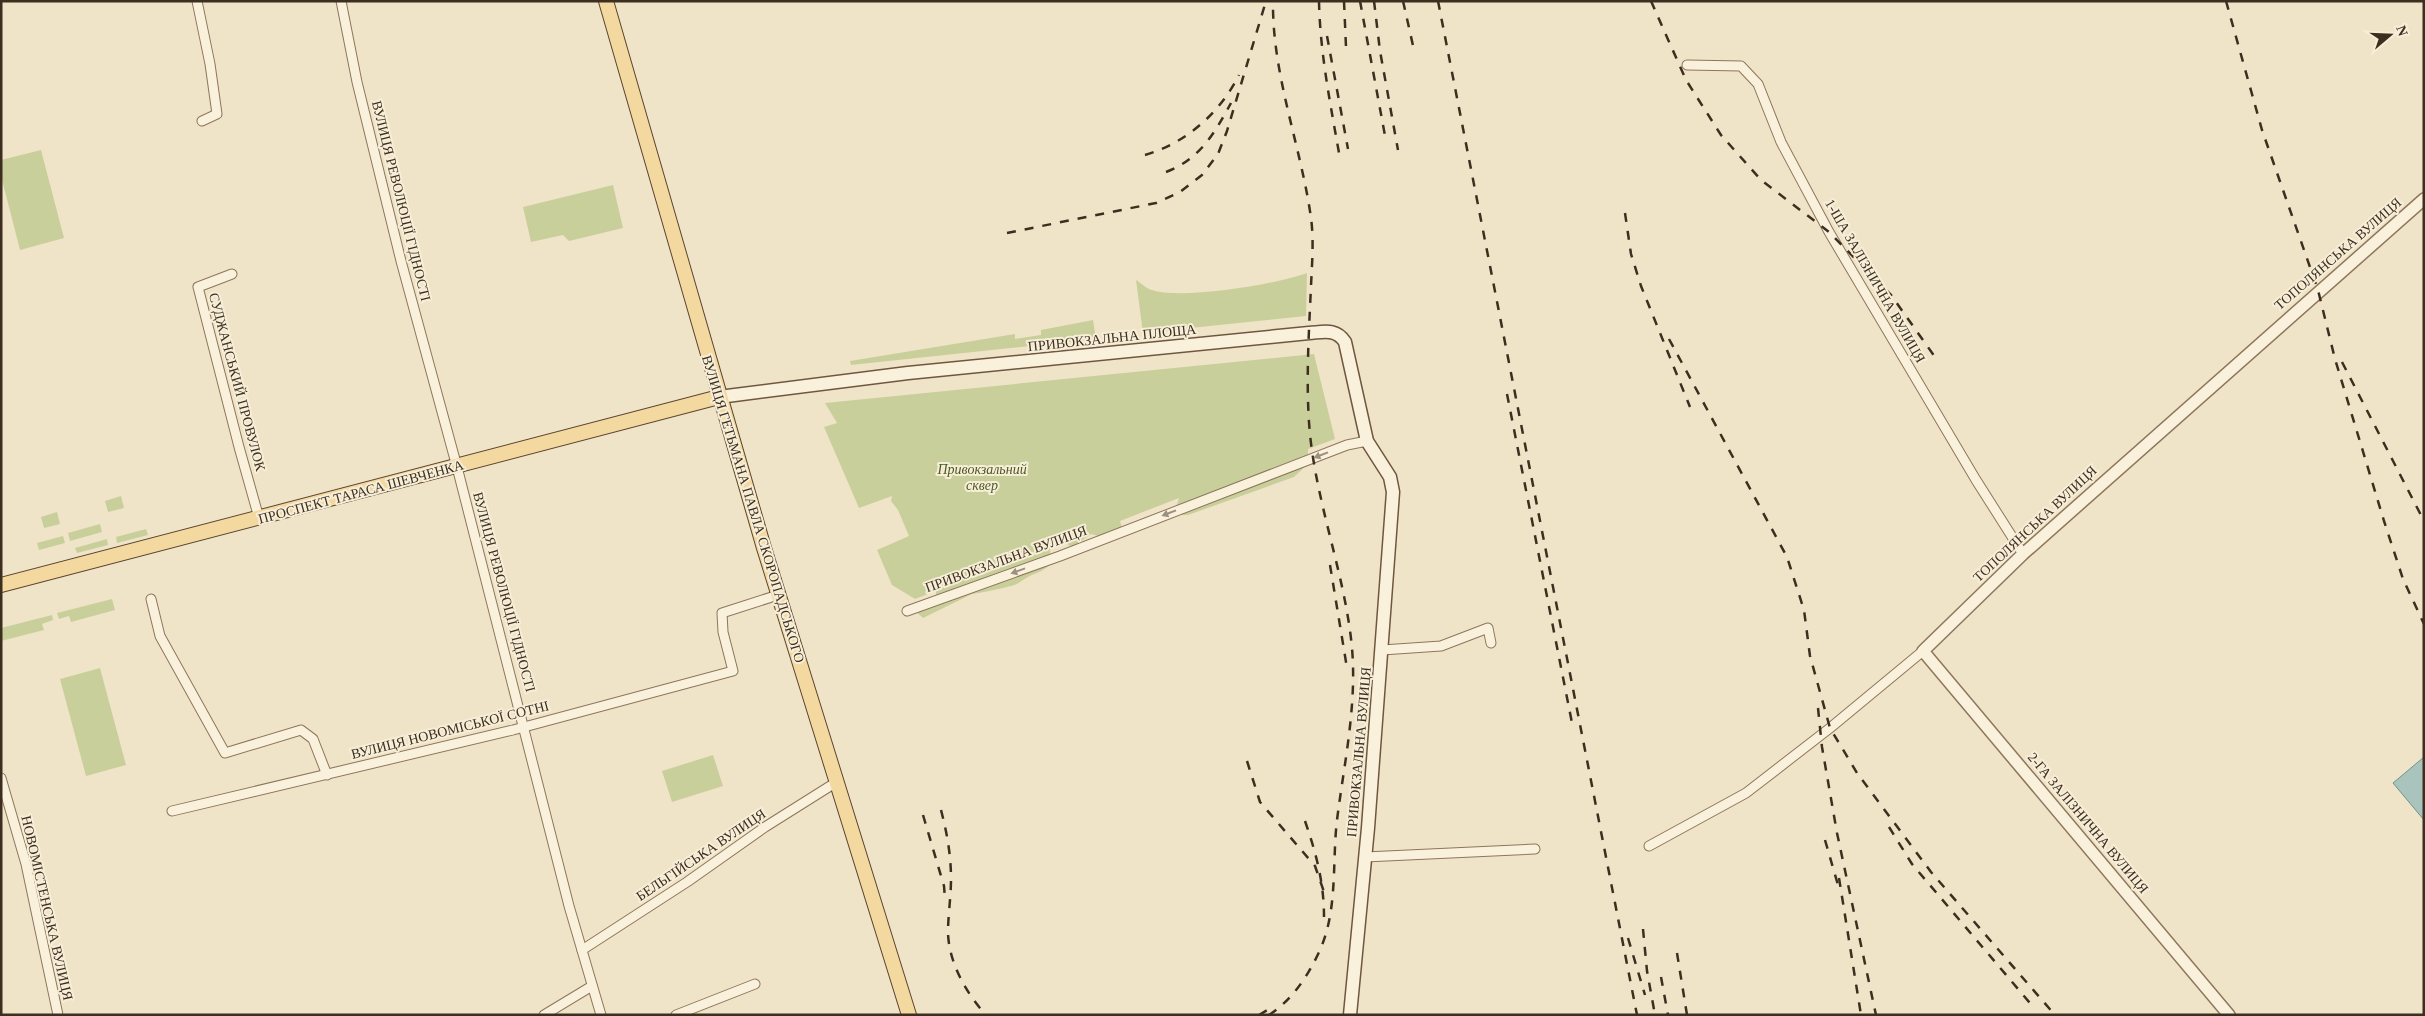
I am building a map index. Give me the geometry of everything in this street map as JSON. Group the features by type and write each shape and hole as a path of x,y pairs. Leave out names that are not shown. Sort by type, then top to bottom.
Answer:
{"main road":[{"name":"ВУЛИЦЯ ГЕТЬМАНА ПАВЛА СКОРОПАДСЬКОГО","path":"606,1 778,595 909,1015"},
{"name":"ПРИВОКЗАЛЬНА ПЛОЩА","path":"719,396 908,373 1331,331 1337,333 1345,342 1368,441 1390,477 1393,492"},
{"name":"ПРОСПЕКТ ТАРАСА ШЕВЧЕНКА","path":"1,585 457,467 719,396"},
{"name":"ПРИВОКЗАЛЬНА ВУЛИЦЯ","path":"1350,1015 1365,857 1393,492"}],"street":[{"path":"197,1 218,114 202,121"},
{"name":"ВУЛИЦЯ РЕВОЛЮЦІЇ ГІДНОСТІ","path":"341,1 368,129 582,950 601,1015"},
{"name":"1-ША ЗАЛІЗНИЧНА ВУЛИЦЯ","path":"1686,66 1741,66 1758,84 1781,142 1829,232 2022,554"},
{"name":"ТОПОЛЯНСЬКА ВУЛИЦЯ","path":"1649,846 1746,793 1830,728 1923,651 2022,554 2424,199"},
{"name":"СУДЖАНСЬКИЙ ПРОВУЛОК","path":"232,274 198,287 238,447 259,518"},
{"name":"ПРИВОКЗАЛЬНА ВУЛИЦЯ","path":"907,611 1060,556 1347,445 1368,441"},
{"name":"ВУЛИЦЯ НОВОМІСЬКОЇ СОТНІ","path":"172,811 524,727 733,671 723,632 722,614 778,595"},
{"path":"151,599 160,636 225,754 301,730 313,739 327,775"},
{"path":"1382,650 1441,646 1488,628 1491,643"},
{"name":"2-ГА ЗАЛІЗНИЧНА ВУЛИЦЯ","path":"1923,651 2229,1015"},
{"name":"НОВОМІСТЕНСЬКА ВУЛИЦЯ","path":"1,778 26,864 58,1015"},
{"name":"БЕЛЬГІЙСЬКА ВУЛИЦЯ","path":"582,950 687,882 766,826 836,783"},
{"path":"1365,857 1535,850"},
{"path":"676,1015 755,984"},
{"path":"544,1015 592,986"}],"green space":[{"path":"41,150 64,238 20,250 1,176 1,160"},
{"path":"613,185 623,228 569,241 563,235 531,242 523,207"},
{"path":"1307,273 1306,316 1143,333 1136,280 1152,290 1166,293 1184,293 1253,286"},
{"path":"1093,320 1096,339 851,365 850,361 1015,334 1015,339 1041,335 1041,330"},
{"name":"Привокзальний сквер","path":"1314,354 1335,439 1308,449 1306,465 1294,477 1188,515 1178,515 1175,510 1179,498 1120,521 1122,528 1102,537 1091,534 1073,547 1068,545 1068,541 1050,548 1051,563 1043,570 1016,584 972,594 923,618 915,611 923,600 936,596 936,591 915,599 892,585 877,550 909,536 898,510 891,501 892,496 859,508 824,427 837,423 825,403"},
{"path":"121,496 124,508 108,512 105,501"},
{"path":"57,512 60,524 44,528 41,517"},
{"path":"100,524 102,532 70,541 68,533"},
{"path":"146,529 148,535 117,543 116,537"},
{"path":"63,536 65,543 39,550 37,543"},
{"path":"107,539 108,545 77,553 75,548"},
{"path":"112,599 115,610 71,622 69,616 59,619 57,613"},
{"path":"52,615 53,620 42,624 44,630 1,641 1,628"},
{"path":"100,668 126,765 86,776 60,679"},
{"path":"713,755 723,786 672,802 662,771"}],"water":[{"path":"2424,757 2424,820 2393,783"}],"railway":[{"path":"1007,233 1156,203 1180,192 1202,175 1218,154 1227,131 1266,1"},
{"path":"1269,1015 1293,994 1305,978 1326,934 1332,902 1337,820 1353,691 1352,648 1348,620 1312,451 1308,388 1312,226 1277,56 1273,1"},
{"path":"1319,1 1323,58 1339,153"},
{"path":"1344,1 1346,47"},
{"path":"1360,1 1386,141"},
{"path":"1374,1 1380,51 1398,150"},
{"path":"1403,1 1414,50"},
{"path":"1438,1 1637,1015"},
{"path":"1651,1 1686,80 1721,135 1761,180 1829,232 1891,295 1935,357"},
{"path":"2226,1 2262,130 2318,290 2335,359 2384,521 2403,579 2424,624"},
{"path":"1327,36 1348,149"},
{"path":"1145,155 1174,143 1200,125 1222,102 1239,75"},
{"path":"1166,172 1178,167 1197,153 1212,135 1231,103"},
{"path":"1625,213 1631,254 1641,286 1690,407"},
{"path":"1669,339 1787,557 1804,610 1810,656 1830,728 1857,773 1931,872 2055,1015"},
{"path":"2342,362 2424,521"},
{"path":"1507,394 1573,728"},
{"path":"1330,565 1347,668"},
{"path":"1818,708 1822,747 1837,833 1876,1015"},
{"path":"1247,761 1260,802 1315,866 1324,892"},
{"path":"941,810 951,870 949,944 955,966 965,987 986,1015"},
{"path":"923,815 944,886 945,899"},
{"path":"1305,821 1319,868 1323,892 1324,917"},
{"path":"1889,827 1912,864 2035,1009"},
{"path":"1825,840 1838,885"},
{"path":"1839,878 1861,1015"},
{"path":"1643,929 1647,971 1655,1015"},
{"path":"1628,938 1645,995"},
{"path":"1677,953 1687,1015"},
{"path":"1661,977 1668,1015"},
{"path":"1259,1015 1274,1006"}]}
